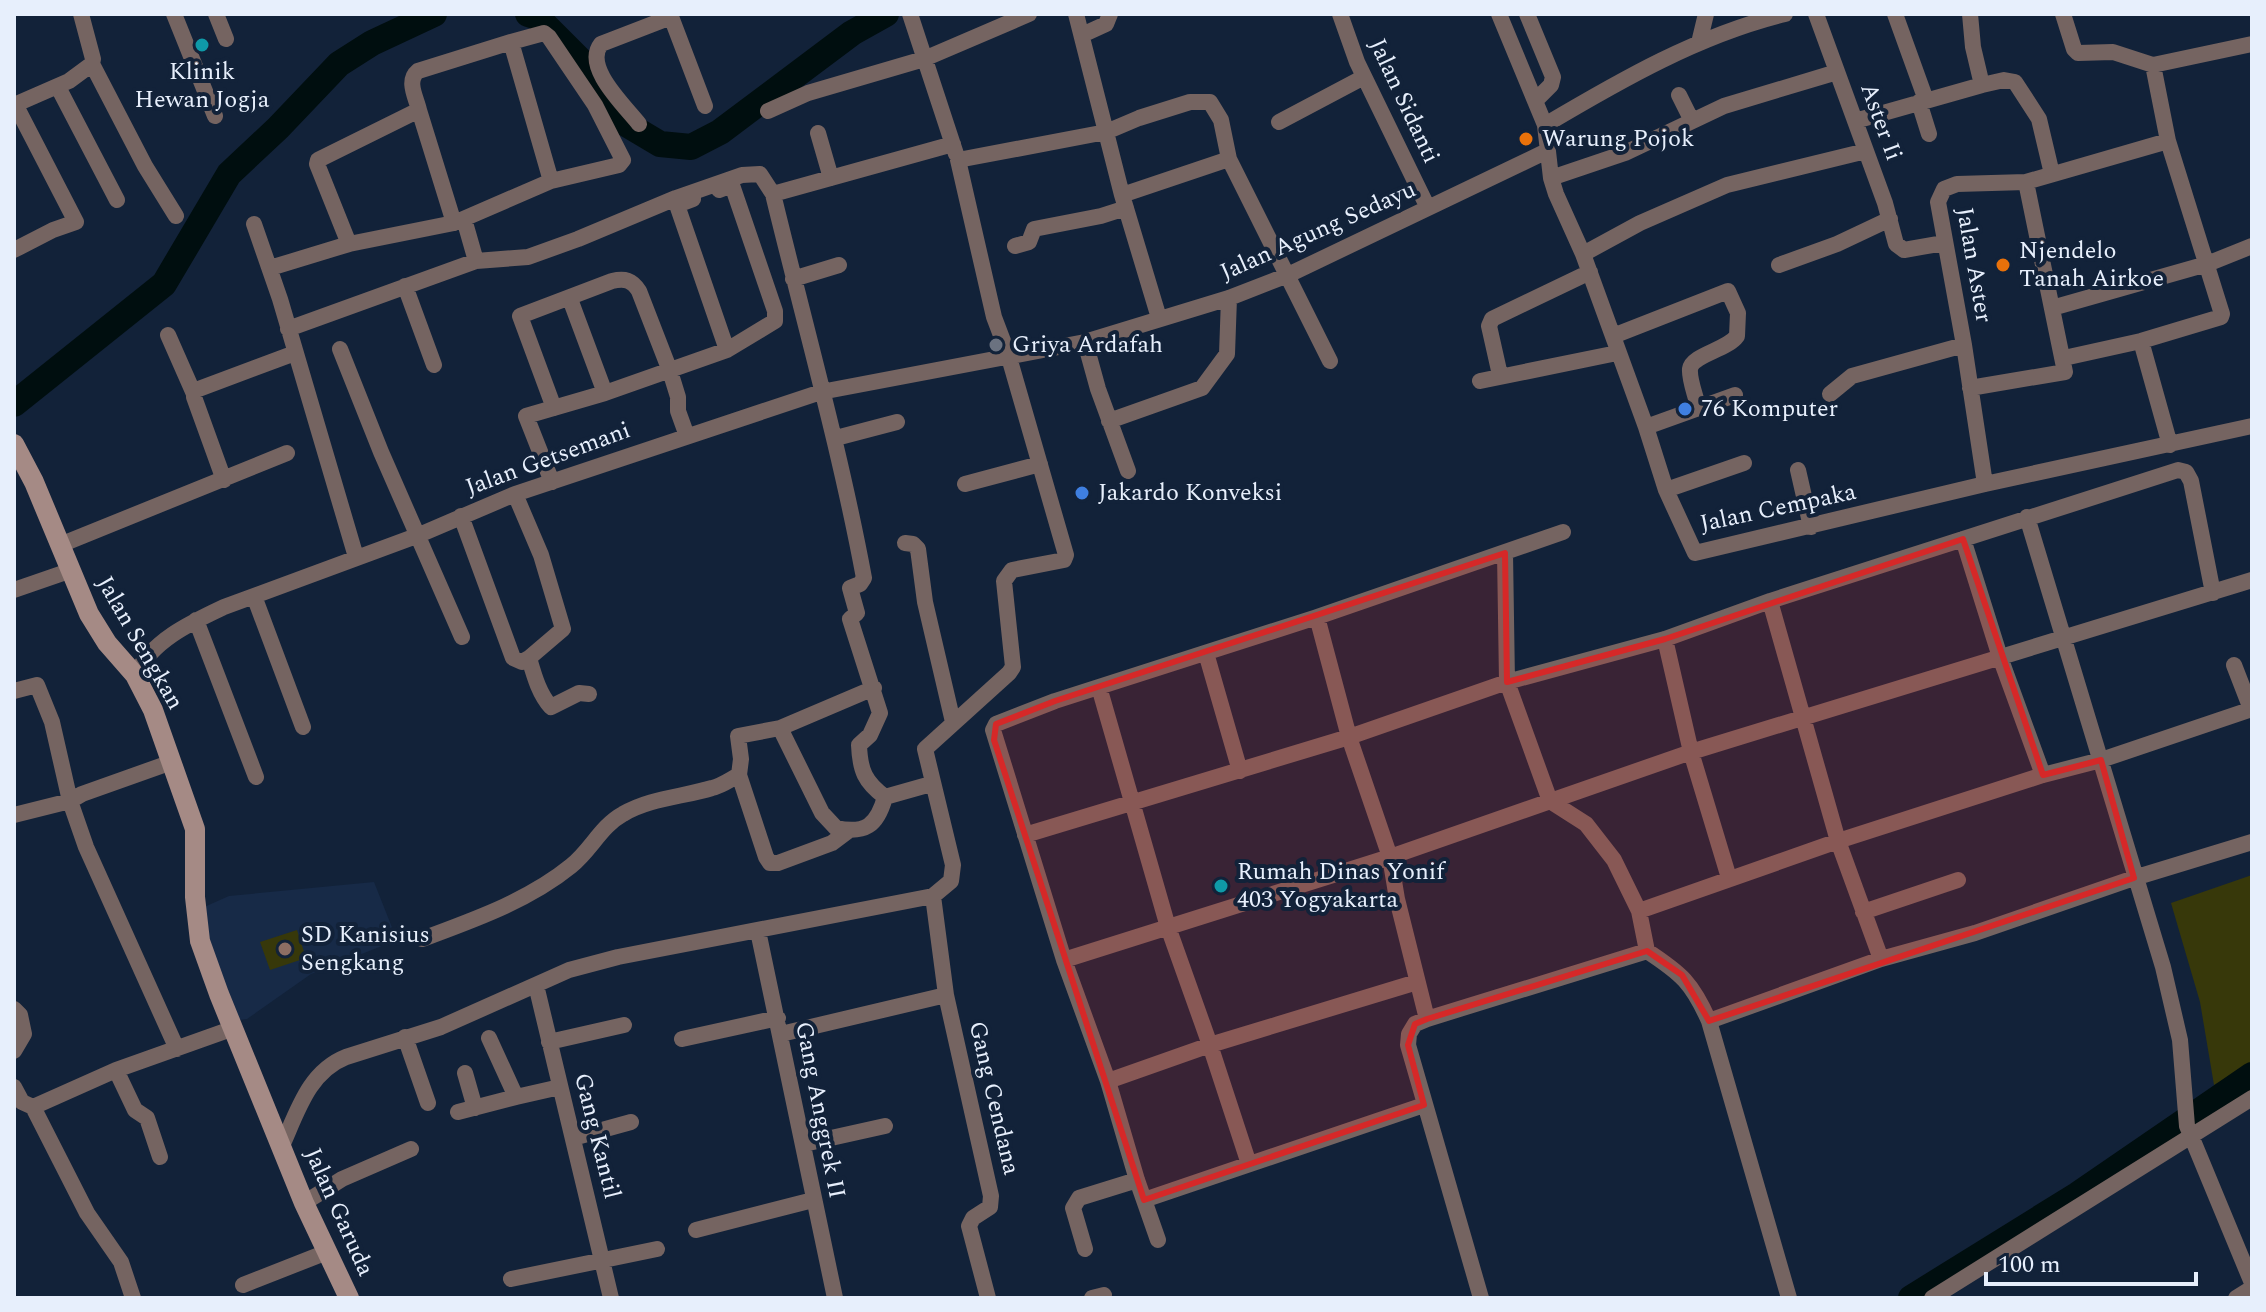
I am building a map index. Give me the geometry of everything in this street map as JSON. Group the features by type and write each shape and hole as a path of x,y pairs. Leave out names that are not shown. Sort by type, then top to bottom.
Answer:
{"main road":[{"name":"Jalan Sengkan","path":"14,444 34,482 69,571 98,629 135,675 153,710 195,829 195,897 200,941 281,1148"},
{"name":"Jalan Garuda","path":"281,1148 349,1298"}],"street":[{"path":"81,14 92,64 145,166 176,216"},
{"path":"174,14 215,116"},
{"path":"216,14 226,39"},
{"path":"281,1148 301,1102 315,1078 330,1063 441,1027 569,970 618,957 933,896 951,881 953,865 925,749 1013,667 1004,581 1007,575 1012,570 1066,558 1008,354 994,317 955,152 910,14"},
{"path":"768,111 808,93 924,59 1029,14"},
{"path":"1076,14 1124,201 1159,318"},
{"path":"1082,35 1106,24 1110,14"},
{"name":"Jalan Sidanti","path":"1340,14 1364,77 1428,208"},
{"name":"Jalan Cempaka","path":"1499,14 1535,101 1547,139 1551,178 1590,272 1666,490 1696,553 1985,484 2252,426"},
{"path":"1527,14 1553,77 1551,85 1535,101"},
{"path":"1699,43 1706,14"},
{"name":"Jalan Agung Sedayu","path":"1008,354 1085,342 1229,298 1288,275 1428,208 1547,139 1604,90 1727,30 1785,14"},
{"name":"Aster Ii","path":"1816,14 1898,248 1904,250 1944,243"},
{"path":"1895,14 1929,134"},
{"path":"1970,14 1973,47 1982,85"},
{"path":"2063,14 2078,53 2113,52 2153,65 2252,44"},
{"path":"639,124 605,82 595,63 596,50 601,44 671,16 705,106"},
{"path":"270,268 349,244 459,221 551,181 619,165 623,160 595,105 544,33 415,73 411,83 459,221 476,261"},
{"path":"511,42 551,181"},
{"path":"14,250 76,222 15,104 58,87 79,76 92,64"},
{"path":"2064,358 2141,341 2221,317 2223,309 2168,141 2153,65"},
{"path":"1551,178 1625,153 1724,106 1837,72"},
{"path":"1279,122 1364,77"},
{"path":"1855,121 1982,85 2004,80 2015,82 2039,119 2052,174"},
{"path":"58,87 117,200"},
{"path":"1679,95 1692,121"},
{"path":"773,194 831,178 955,152 1106,132 1152,114 1206,100 1219,114 1229,159 1330,361"},
{"path":"349,244 318,160 419,110"},
{"path":"818,133 831,178"},
{"name":"Jalan Aster","path":"1985,484 1964,345 1944,243 1938,202 1942,191 1948,186 2026,182 2168,141"},
{"path":"1583,254 1640,223 1727,185 1866,151"},
{"path":"1015,246 1029,242 1034,229 1101,216 1124,201 1229,159"},
{"path":"288,329 476,261 528,257 676,198 742,175 760,174 773,194 821,392 836,438 864,578 860,584 850,588 857,613 850,619 880,713 870,735 859,745 860,757 869,785 885,797"},
{"path":"1970,388 2065,372 2026,182"},
{"path":"552,482 526,416 605,393 727,350 772,324 776,316 732,185 677,205 727,350"},
{"path":"1779,265 1837,244 1890,219"},
{"path":"254,224 270,268 356,557"},
{"path":"2052,308 2207,264 2252,246"},
{"path":"793,279 839,265"},
{"path":"1500,375 1489,326 1492,319 1590,272"},
{"path":"554,408 520,316 618,280 634,284 670,371 678,397 678,411 692,434"},
{"path":"405,286 434,365"},
{"path":"1480,381 1615,344 1728,291 1738,313 1737,336 1728,346 1692,364 1690,370 1698,407"},
{"path":"1109,421 1202,388 1227,354 1229,298"},
{"path":"570,299 605,393"},
{"path":"168,335 194,394 224,480"},
{"path":"2141,341 2170,445"},
{"path":"1085,342 1128,471"},
{"path":"1830,394 1852,376 1964,345"},
{"path":"340,349 381,452 462,637"},
{"path":"194,394 203,386 295,353"},
{"name":"Jalan Getsemani","path":"135,675 160,644 196,620 419,535 515,494 821,392 1008,354"},
{"path":"1646,427 1735,395"},
{"path":"836,438 897,422"},
{"path":"60,545 287,453"},
{"path":"1666,490 1744,463"},
{"path":"965,484 1040,464"},
{"path":"1798,470 1811,527"},
{"path":"1025,835 1349,737 1507,682 1665,639 1770,601 2027,517 2183,470 2191,481 2213,593"},
{"path":"461,516 513,658 522,662 563,629 541,555 515,494"},
{"path":"2027,517 2176,1018 2189,1132 2252,1285 2236,1298"},
{"path":"1158,1240 994,740 996,724 1563,532"},
{"path":"1963,539 2000,657 2043,775"},
{"path":"905,543 913,544 918,549 925,602 953,722"},
{"path":"1505,553 1507,682 1550,801 1586,824 1614,860 1639,911 1647,951 1682,975 1697,993 1709,1021 1789,1298"},
{"path":"14,590 69,571"},
{"path":"1064,960 1390,857 1691,752 2252,580"},
{"path":"254,596 303,727"},
{"path":"1770,601 1838,841 1881,959"},
{"path":"1317,617 1349,737 1390,857 1427,1019"},
{"path":"196,620 256,777"},
{"path":"1665,639 1691,752 1729,878"},
{"path":"1206,653 1240,771"},
{"path":"529,658 535,679 549,706 579,693 589,694"},
{"path":"1639,911 1838,841 2043,775 2101,760 2252,709 2234,665"},
{"path":"14,691 37,685 52,722 70,801 86,847 177,1049"},
{"path":"1099,687 1168,927 1249,1164"},
{"path":"848,831 832,843 778,863 770,863 739,775 741,759 738,736 780,728 874,688"},
{"path":"780,728 822,813 836,828 859,831 871,825 880,813 885,797"},
{"path":"14,815 70,801 172,762"},
{"path":"422,939 489,914 549,881 573,865 601,832 625,812 677,794 712,788 739,775"},
{"path":"885,797 931,784"},
{"path":"1709,1021 1881,959 1975,933 2134,878 2252,842"},
{"path":"1863,912 1958,880"},
{"name":"Gang Cendana","path":"933,896 946,995 991,1196 990,1207 973,1218 969,1226 988,1298"},
{"name":"Gang Anggrek II","path":"758,931 804,1144 833,1298"},
{"path":"1481,1298 1424,1105 1408,1045 1409,1034 1415,1024 1427,1019 1647,951"},
{"path":"1108,1081 1210,1045 1417,982"},
{"name":"Gang Kantil","path":"536,985 611,1298"},
{"path":"682,1039 779,1026 946,995"},
{"path":"14,1009 20,1015 24,1034 14,1051"},
{"path":"549,1042 624,1025"},
{"path":"133,1298 121,1262 87,1213 21,1101 234,1028"},
{"path":"405,1037 428,1103"},
{"path":"489,1038 516,1097"},
{"path":"116,1070 135,1110 147,1118 160,1157"},
{"path":"465,1073 466,1110 560,1087"},
{"path":"1932,1298 2189,1132 2252,1098"},
{"path":"1144,1200 1424,1105"},
{"path":"573,1138 631,1122"},
{"path":"804,1144 885,1126"},
{"path":"304,1203 342,1179 411,1149"},
{"path":"1085,1249 1073,1208 1075,1202 1079,1198 1137,1180"},
{"path":"696,1230 813,1200"},
{"path":"511,1279 657,1249"},
{"path":"243,1285 327,1252"}],"highlighted area":[{"path":"1963,539 2043,775 2101,760 2134,878 1709,1021 1682,975 1647,951 1427,1019 1415,1024 1408,1045 1424,1105 1144,1200 994,740 996,724 1055,701 1505,553 1507,682 1665,639"}],"shaded area":[{"path":"2252,875 2252,1064 2214,1085 2200,1002 2171,903"},
{"name":"SD Kanisius Sengkang","path":"374,882 397,940 311,974 247,1019 222,1022 202,978 192,933 193,912 229,896"},
{"path":"297,930 306,958 270,970 260,942"}],"waterway":[{"path":"14,404 164,284 229,174 339,64 372,43 434,14"},
{"path":"528,14 537,17 580,60 623,122 660,144 691,147 720,132 852,33 886,14"},
{"path":"1911,1298 2077,1195 2252,1075"}],"place":[{"name":"Klinik Hewan Jogja","path":"202,45"},
{"name":"Warung Pojok","path":"1526,139"},
{"name":"Njendelo Tanah Airkoe","path":"2003,265"},
{"name":"Griya Ardafah","path":"996,345"},
{"name":"76 Komputer","path":"1685,409"},
{"name":"Jakardo Konveksi","path":"1082,493"},
{"name":"Rumah Dinas Yonif 403 Yogyakarta","path":"1221,886"},
{"name":"SD Kanisius Sengkang","path":"285,949"}]}
